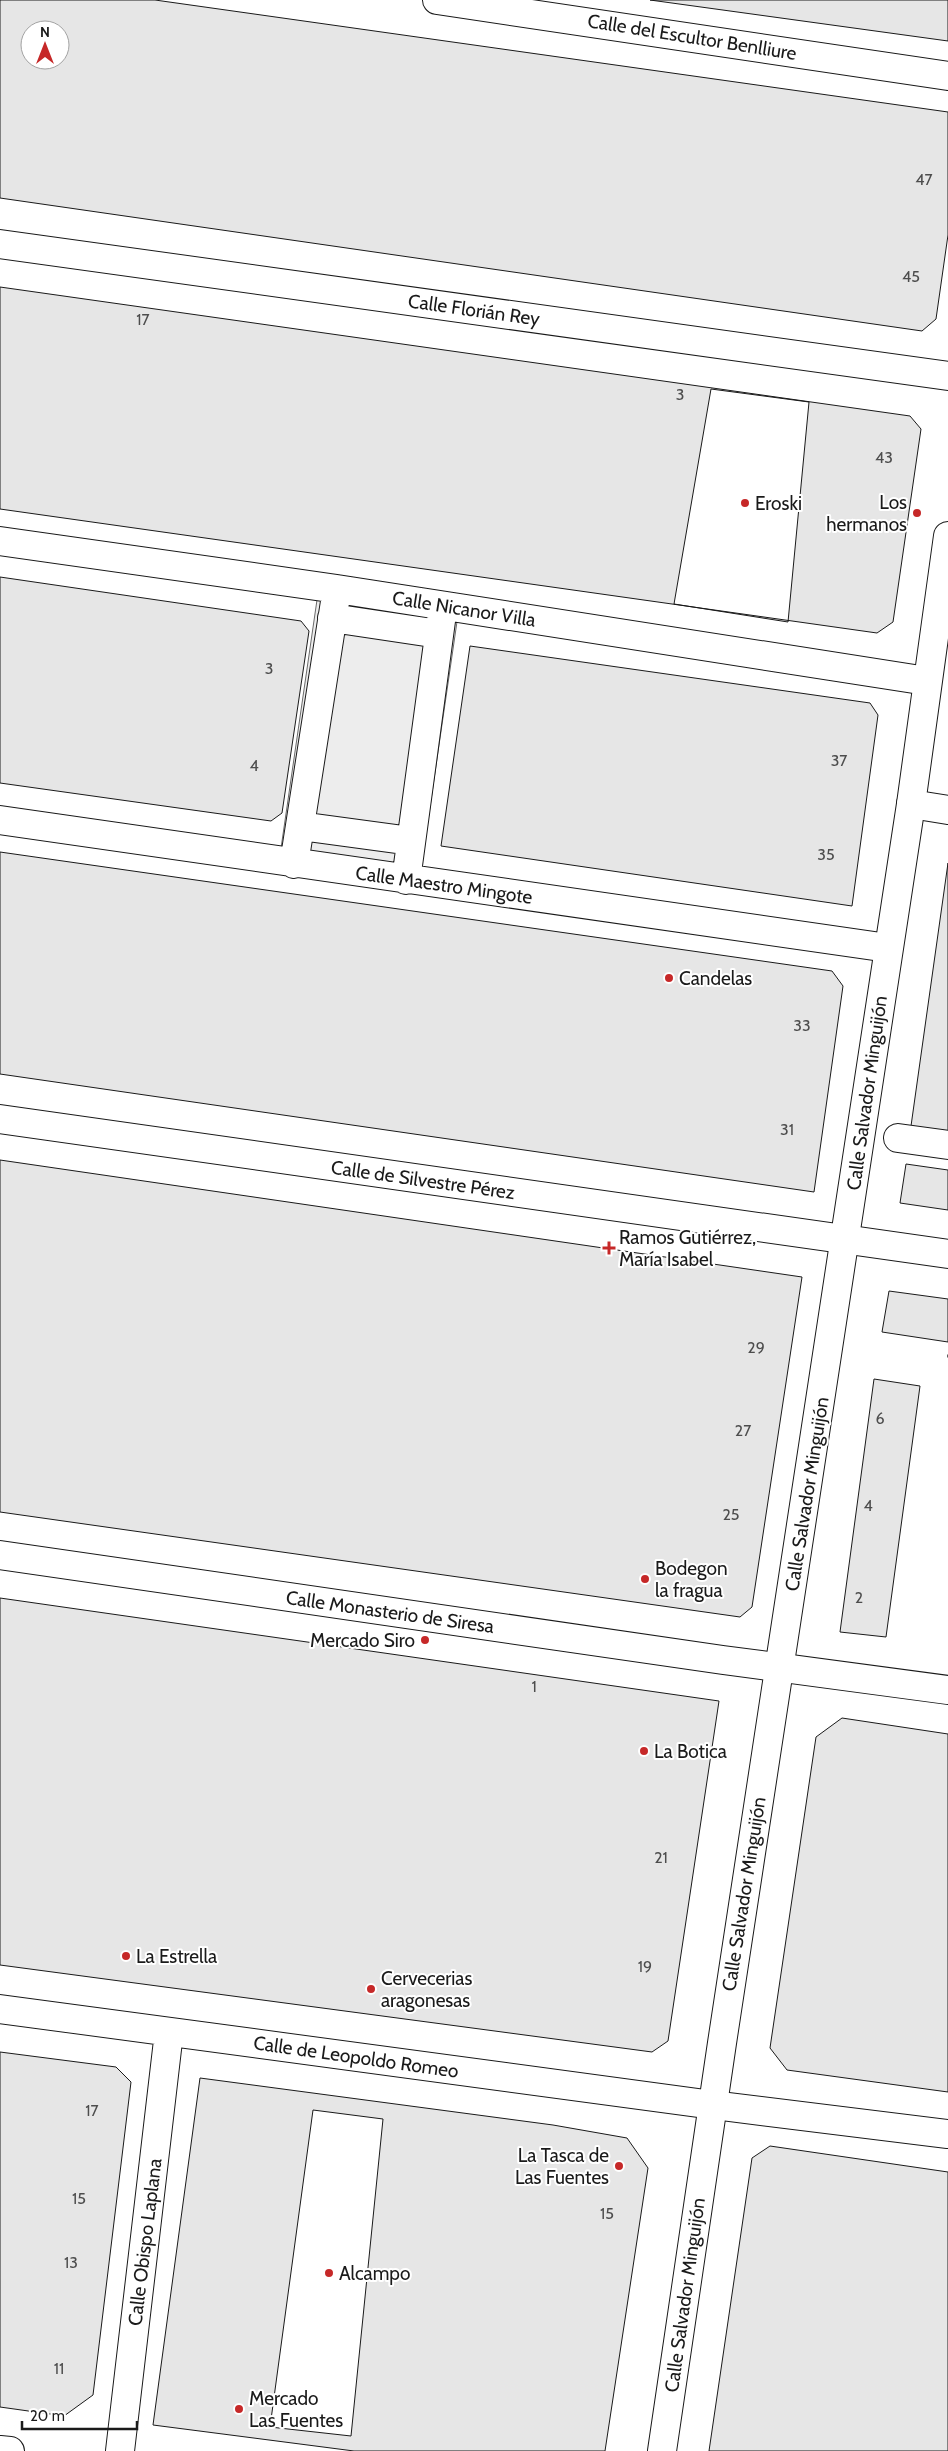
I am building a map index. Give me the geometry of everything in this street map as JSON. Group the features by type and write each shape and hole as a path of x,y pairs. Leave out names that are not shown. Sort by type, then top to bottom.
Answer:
{"street":[{"name":"Calle del Escultor Benlliure","path":"437,0 531,6 948,76"},
{"name":"Calle Florián Rey","path":"0,244 948,376"},
{"name":"Calle Salvador Minguijón","path":"662,2451 713,2105 846,1240 888,948 911,804 948,536"},
{"name":"Calle Nicanor Villa","path":"0,541 337,589 927,681"},
{"path":"294,864 337,589"},
{"path":"406,880 443,606"},
{"path":"332,618 439,634"},
{"path":"911,804 948,810"},
{"name":"Calle Maestro Mingote","path":"0,820 294,864 888,948"},
{"path":"300,826 411,841"},
{"name":"Calle de Silvestre Pérez","path":"0,1119 948,1254"},
{"path":"898,1138 948,1145"},
{"name":"Calle Monasterio de Siresa","path":"0,1555 780,1668 948,1690"},
{"name":"Calle de Leopoldo Romeo","path":"0,2009 713,2105 948,2134"},
{"name":"Calle Obispo Laplana","path":"120,2451 169,2032"},
{"path":"0,2450 10,2451"}],"shaded area":[{"path":"318,593 459,608 419,882 279,862"}],"building":[{"path":"0,0 155,0 948,112 948,235 936,319 922,331 0,198"},
{"path":"650,0 948,0 948,41"},
{"path":"0,287 910,416 921,429 893,622 877,633 0,509"},
{"name":"Eroski","path":"711,389 809,402 788,622 674,604"},
{"path":"0,577 301,621 309,631 282,813 271,821 0,783"},
{"path":"470,646 870,703 878,715 852,906 441,846"},
{"path":"0,852 832,971 843,986 814,1192 0,1074"},
{"path":"948,863 948,1131 911,1126"},
{"path":"0,1160 802,1277 752,1607 740,1617 0,1512"},
{"path":"906,1164 948,1170 948,1210 900,1203"},
{"path":"889,1291 948,1299 948,1342 882,1332"},
{"path":"874,1379 920,1386 886,1637 840,1632"},
{"path":"0,1598 719,1701 668,2041 652,2052 0,1965"},
{"path":"842,1718 948,1734 948,2092 787,2070 770,2048 816,1737"},
{"path":"0,2052 116,2067 131,2082 93,2395 64,2416 0,2407"},
{"path":"200,2078 553,2125 627,2138 648,2168 605,2451 354,2451 153,2425"},
{"name":"Alcampo","path":"313,2110 383,2119 351,2436 270,2427"},
{"path":"770,2146 948,2172 948,2451 709,2451 752,2158"}],"place":[{"name":"Eroski","path":"745,503"},
{"name":"Los hermanos","path":"917,513"},
{"name":"Candelas","path":"669,978"},
{"name":"Ramos Gutiérrez, María Isabel","path":"609,1248"},
{"name":"Bodegon la fragua","path":"645,1579"},
{"name":"Mercado Siro","path":"425,1640"},
{"name":"La Botica","path":"644,1751"},
{"name":"La Estrella","path":"126,1956"},
{"name":"Cervecerias aragonesas","path":"371,1989"},
{"name":"La Tasca de Las Fuentes","path":"619,2166"},
{"name":"Alcampo","path":"329,2273"},
{"name":"Mercado Las Fuentes","path":"239,2409"}]}
